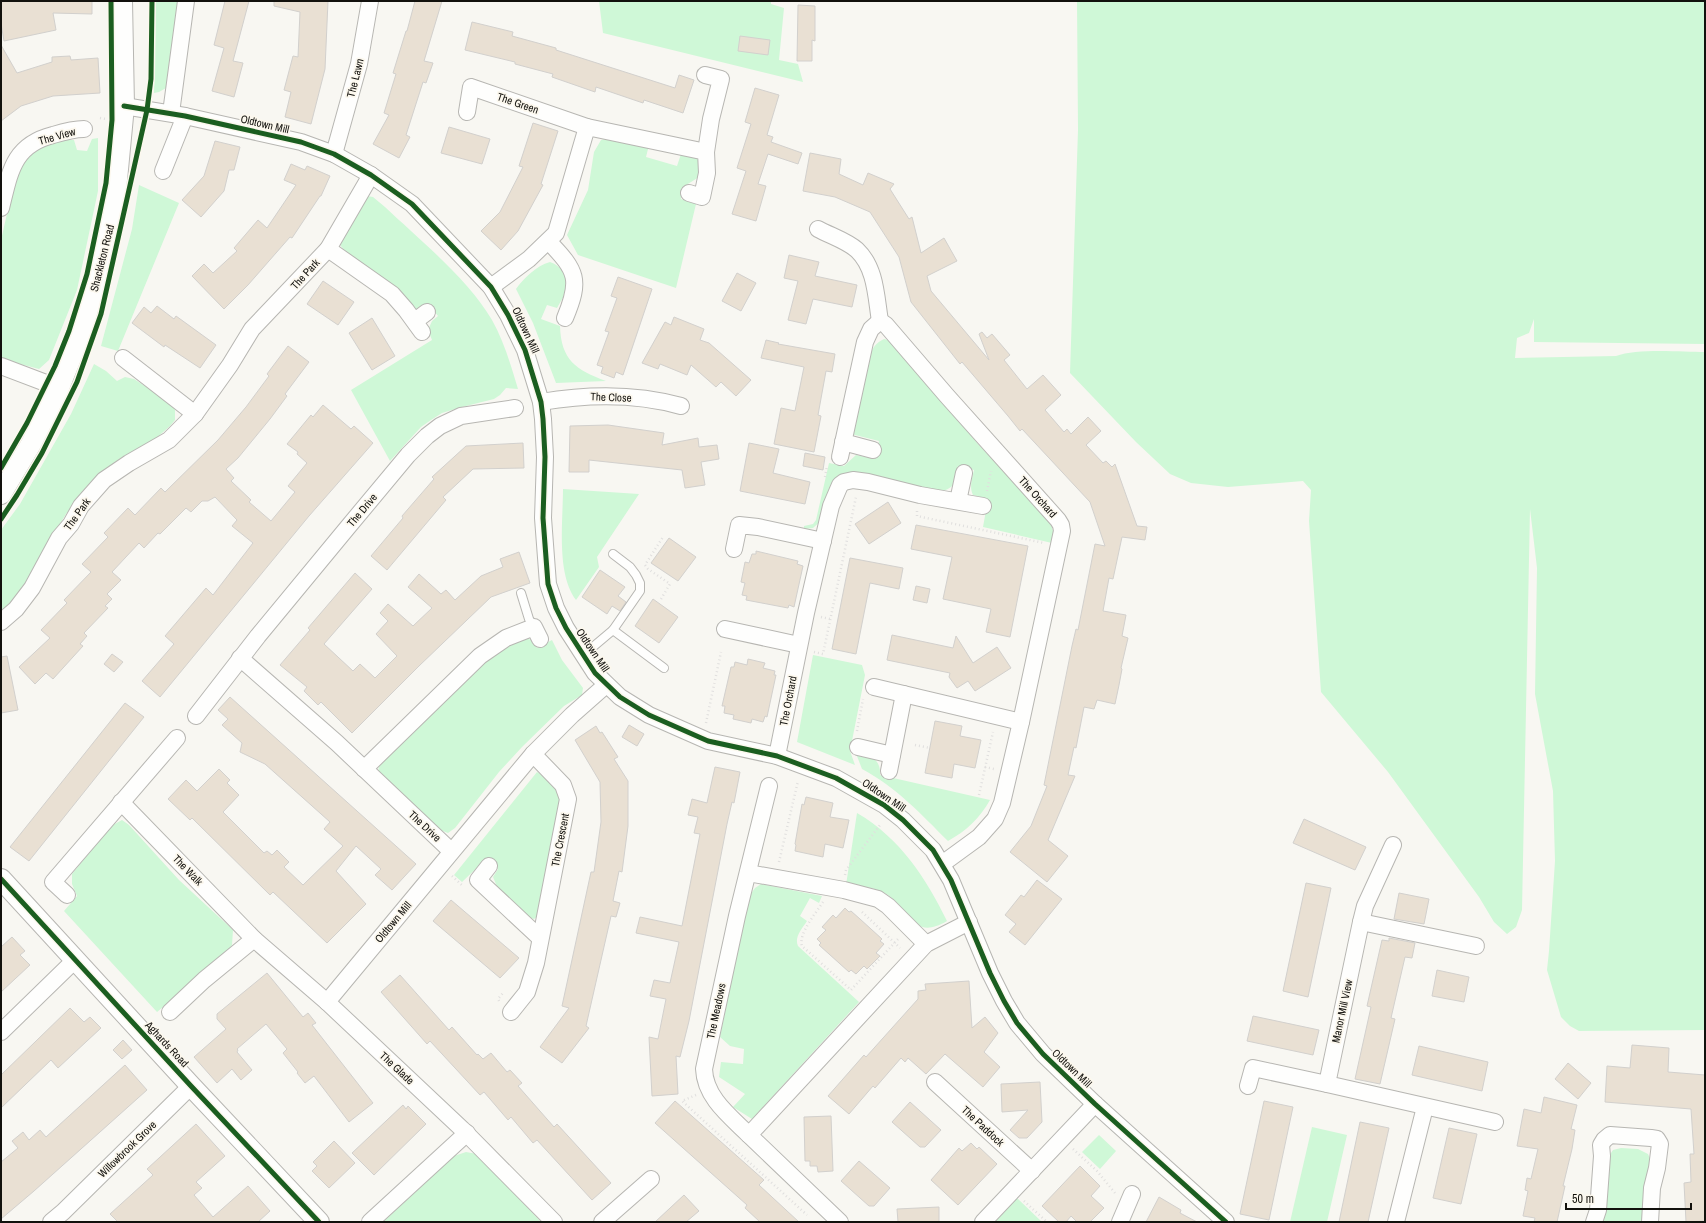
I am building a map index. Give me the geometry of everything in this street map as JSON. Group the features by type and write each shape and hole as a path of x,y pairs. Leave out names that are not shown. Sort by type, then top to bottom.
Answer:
{"street":[{"name":"Shackleton Road","path":"1,494 31,444 59,388 81,333 102,263 114,211 124,106 122,1"},
{"path":"160,170 178,115 186,1"},
{"name":"The Lawn","path":"334,154 359,64 370,1"},
{"path":"689,193 702,197 707,172 706,152 711,119 720,79 705,75"},
{"name":"The Green","path":"467,112 472,87 587,127 706,152"},
{"name":"Oldtown Mill","path":"124,106 178,115 301,142 334,154 371,175 412,204 491,288 508,314 525,350 541,402 545,451 544,532 548,584 556,608 581,653 595,673 606,685 634,706 679,729 721,744 777,756 836,778 884,804 922,838 942,864 958,894 990,973 1004,1001 1018,1024 1043,1054 1095,1104 1226,1222"},
{"path":"491,288 529,259 549,242 556,233 587,127"},
{"name":"The View","path":"1,208 7,181 16,158 23,150 42,138 67,131 84,129"},
{"name":"The Park","path":"1,622 16,609 32,588 59,538 71,524 81,506 104,480 129,463 169,440 195,414 230,365 252,329 328,249 371,175"},
{"path":"818,229 857,250 867,262 872,275 880,321 871,329 865,342 843,442 834,459"},
{"path":"549,242 568,263 574,277 573,296 565,318"},
{"name":"The Park","path":"328,249 392,294 421,322"},
{"name":"The Orchard","path":"880,321 886,325 947,396 1058,520 1062,531 1021,722 999,812 979,837 942,864"},
{"path":"123,358 195,414"},
{"path":"1,366 59,388"},
{"name":"The Close","path":"541,402 586,396 609,395 659,400 681,406"},
{"name":"The Drive","path":"196,716 240,658 390,477 434,430 449,420 461,416 515,408"},
{"path":"843,442 873,450"},
{"path":"958,501 964,472"},
{"name":"The Orchard","path":"777,756 799,647 823,541 835,494 840,485 844,482 853,480 868,482 920,495 984,506"},
{"path":"734,550 739,526 758,527 823,541"},
{"path":"725,629 799,647"},
{"path":"364,769 480,656 506,638 537,633"},
{"name":"The Drive","path":"240,658 364,769 451,851"},
{"name":"Oldtown Mill","path":"327,1002 533,754 572,715 606,685"},
{"path":"874,687 1021,722"},
{"path":"889,771 904,694"},
{"path":"67,895 54,882 177,738"},
{"path":"858,747 892,755"},
{"name":"The Crescent","path":"511,1012 526,992 536,963 568,799 563,785 533,754"},
{"name":"The Meadows","path":"769,786 737,916 704,1069 705,1078 715,1100 749,1136 840,1222"},
{"name":"The Walk","path":"121,802 254,939 327,1002"},
{"name":"Manor Mill View","path":"1327,1084 1365,906 1393,845"},
{"path":"489,866 478,880 540,938"},
{"path":"748,873 844,890 878,899 888,906 926,944"},
{"name":"Aghards Road","path":"1,879 191,1086 319,1222"},
{"path":"749,1136 926,944 969,922"},
{"path":"1361,922 1476,946"},
{"path":"170,1012 204,980 254,939"},
{"path":"1,1032 75,960"},
{"name":"The Glade","path":"327,1002 467,1133 554,1222"},
{"path":"1248,1086 1254,1068 1495,1122"},
{"name":"The Paddock","path":"934,1082 1032,1171"},
{"name":"Willowbrook Grove","path":"62,1219 191,1086"},
{"path":"983,1222 1095,1104"},
{"path":"1396,1222 1425,1107"},
{"path":"370,1222 467,1133"},
{"path":"1594,1222 1598,1210 1602,1156 1601,1145 1610,1135 1651,1138 1657,1139 1659,1142 1660,1151 1652,1188 1650,1222"},
{"path":"602,1222 651,1179"},
{"path":"1120,1222 1132,1194"}],"lane":[{"path":"581,653 594,646 614,630 640,591 640,582 636,575 630,567 613,554"},
{"path":"520,593 529,619 537,633"},
{"path":"614,630 664,668"}],"path":[{"path":"825,479 834,459"},
{"path":"799,647 823,654 857,494"},
{"path":"920,495 917,516 1059,547"},
{"path":"661,599 670,584 644,565 663,537"},
{"path":"661,578 664,574"},
{"path":"706,722 721,652"},
{"path":"979,795 994,725"},
{"path":"916,745 930,748"},
{"path":"776,878 798,780"},
{"path":"845,877 846,870 880,825"},
{"path":"440,866 469,891"},
{"path":"826,898 803,933 800,942 802,946 851,990 909,927"},
{"path":"860,910 894,942"},
{"path":"506,990 498,999 511,1012"},
{"path":"697,1094 682,1101 809,1217"},
{"path":"1062,1139 1097,1171 1116,1194 1114,1200"},
{"path":"1014,1190 1047,1222"}],"green space":[{"path":"156,1 180,1 166,88 154,93"},
{"path":"599,1 771,1 771,4 784,8 779,60 798,64 803,82 603,33"},
{"path":"1077,1 1705,1 1705,344 1534,342 1534,319 1529,333 1517,338 1515,358 1616,356 1647,351 1705,352 1705,1030 1579,1031 1570,1026 1561,1017 1547,970 1555,861 1553,791 1535,694 1537,568 1530,509 1522,910 1516,927 1507,934 1494,922 1479,897 1388,772 1321,692 1309,521 1311,490 1303,481 1228,487 1191,483 1170,474 1136,442 1070,373 1078,130"},
{"path":"616,137 649,145 646,157 677,166 681,154 699,160 699,177 683,187 681,199 696,204 676,288 578,255 567,235 588,190 594,152 601,140"},
{"path":"98,138 98,191 77,290 49,360 39,369 5,360 1,357 1,240 17,170 24,159 44,144 53,140 74,140 77,150 87,151 92,139"},
{"path":"139,185 179,203 118,351 101,346 132,229"},
{"path":"367,196 373,197 385,207 443,260 482,305 500,336 518,389 506,388 494,399 442,413 421,427 390,461 351,390 432,340 428,330 432,321 438,316 430,306 422,310 417,310 392,284 347,253 340,245 341,239"},
{"path":"550,262 554,263 563,272 567,279 567,287 557,308 547,305 541,319 560,326 563,347 572,362 586,373 606,381 556,383 533,323 516,289 531,273 540,266"},
{"path":"884,339 892,341 978,444 1051,524 1053,531 1052,543 983,527 988,499 973,495 971,486 974,470 958,466 953,485 944,491 935,492 915,488 879,476 845,474 822,520 813,528 804,529 804,526 813,524 816,520 829,463 844,466 856,455 875,459 879,441 851,434 870,355 875,346"},
{"path":"94,364 106,371 117,381 125,377 134,379 171,403 175,410 175,420 154,440 119,459 87,486 66,514 41,555 20,594 1,614 1,530 20,504 71,414"},
{"path":"563,489 639,494 597,557 599,567 576,600 570,589 563,562"},
{"path":"525,638 532,640 537,648 552,640 562,660 583,688 582,695 564,706 522,747 499,772 455,828 448,833 440,830 378,772 379,766 383,759 479,666 517,640"},
{"path":"813,655 862,665 865,675 850,751 855,765 797,742"},
{"path":"855,751 873,758 880,769 880,775 990,800 982,813 972,824 948,841 918,811 897,793 886,784 862,769"},
{"path":"537,772 554,785 558,792 560,804 538,916 534,919 528,917 498,889 493,877 498,869 487,858 462,882 454,875"},
{"path":"857,813 886,834 910,860 921,875 947,921 927,928 919,926 913,922 896,902 883,892 868,887 846,885"},
{"path":"122,820 129,825 179,880 233,930 232,945 226,954 157,1012 64,911 77,896 72,884 72,874 111,826"},
{"path":"761,884 822,896 819,903 810,898 800,916 807,921 798,936 798,946 859,1002 752,1119 733,1107 745,1094 719,1077 721,1062 743,1064 744,1049 730,1046 720,1037 750,895 755,888"},
{"path":"1312,1127 1347,1135 1327,1222 1290,1222"},
{"path":"1099,1135 1116,1151 1100,1169 1082,1152"},
{"path":"1621,1148 1638,1149 1648,1154 1652,1163 1642,1209 1643,1222 1602,1222 1609,1156 1613,1150"},
{"path":"466,1152 477,1154 541,1222 383,1222 454,1156"},
{"path":"1017,1198 1042,1222 995,1222"}],"building":[{"path":"1,1 92,1 92,14 53,13 56,30 4,41 1,23"},
{"path":"225,1 249,1 233,61 243,63 234,97 212,91 224,48 214,45"},
{"path":"274,1 328,1 325,69 311,124 285,117 291,92 284,90 293,56 298,57 300,12 274,6"},
{"path":"415,1 442,1 424,61 433,63 426,83 423,82 406,135 410,137 399,158 373,144 389,115 384,113 396,74 393,73"},
{"path":"798,5 815,6 815,41 812,40 812,61 797,61"},
{"path":"472,22 513,32 512,36 556,48 556,50 675,88 679,75 694,80 683,113 644,100 643,103 596,87 595,92 552,77 553,74 515,64 515,62 465,50"},
{"path":"740,36 770,40 768,55 738,51"},
{"path":"1,45 17,73 52,62 52,57 70,56 71,60 98,58 100,93 53,96 21,106 1,121"},
{"path":"755,88 779,95 767,135 773,137 771,142 802,153 798,164 768,154 758,184 766,186 756,221 732,214 746,171 737,168 751,124 745,122"},
{"path":"533,123 558,131 541,184 543,185 518,231 501,250 481,231 500,212 523,167 519,166"},
{"path":"449,127 490,139 482,164 441,153"},
{"path":"215,141 240,147 234,170 229,170 224,191 201,217 182,200 204,176"},
{"path":"810,153 841,159 839,174 863,185 868,173 894,184 890,189 909,219 912,217 921,253 944,238 957,261 927,276 931,291 989,360 979,334 982,332 987,338 992,334 1010,355 1004,360 1027,389 1043,375 1061,395 1045,410 1064,432 1067,429 1071,434 1088,417 1101,431 1086,445 1103,463 1106,461 1112,467 1115,464 1137,526 1147,527 1145,540 1122,537 1113,579 1109,578 1103,611 1126,615 1122,636 1128,638 1121,668 1119,685 1115,704 1097,700 1094,709 1084,707 1076,748 1074,747 1068,775 1075,776 1048,840 1068,856 1047,882 1010,852 1031,826 1047,786 1044,785 1072,646 1076,629 1078,630 1095,544 1105,546 1090,502 1022,429 1020,431 962,362 960,364 911,302 899,257 870,212 835,197 803,191"},
{"path":"291,164 305,170 307,166 330,176 321,196 292,238 290,237 248,285 224,309 192,276 204,264 213,273 237,251 234,248 258,220 267,228 296,185 284,180"},
{"path":"789,255 819,262 815,276 857,285 852,307 813,299 806,324 788,320 798,281 784,278"},
{"path":"737,273 756,283 741,311 722,301"},
{"path":"618,277 652,289 623,375 616,372 614,378 601,373 603,367 597,365 609,332 605,331 617,298 611,296"},
{"path":"323,281 354,302 338,325 307,304"},
{"path":"157,306 174,319 176,316 216,345 200,368 165,345 164,347 132,323 144,307 151,313"},
{"path":"674,317 704,329 700,340 709,343 751,380 736,396 721,382 716,387 691,365 687,375 660,364 658,369 642,363 665,322 671,325"},
{"path":"372,318 395,356 372,370 349,333"},
{"path":"766,340 779,343 778,344 835,354 832,372 826,371 818,415 821,416 814,452 774,444 781,408 795,411 804,367 761,358"},
{"path":"288,346 309,362 285,394 287,396 270,419 238,458 226,469 234,478 231,481 251,500 249,502 271,521 295,492 288,486 307,463 297,454 298,452 287,444 311,415 313,417 323,405 351,429 354,426 373,443 309,516 160,697 142,681 174,644 165,636 206,588 213,595 253,543 232,526 237,520 215,497 208,501 202,501 191,512 186,508 160,534 158,533 144,548 139,543 112,572 121,580 107,594 112,599 105,606 108,608 84,633 87,636 80,644 83,646 53,679 46,673 35,684 19,667 50,638 41,630 67,603 64,600 91,572 82,564 108,537 104,533 128,508 135,515 161,488 165,492 218,440 246,407 269,376 267,374"},
{"path":"608,425 664,433 662,445 698,438 699,447 717,445 719,459 701,462 705,485 685,488 682,470 589,460 589,472 569,472 570,426"},
{"path":"523,443 524,468 473,469 443,497 446,500 387,570 371,556 403,518 402,516 434,479 432,477 466,446"},
{"path":"749,443 779,449 773,473 810,482 805,504 740,491"},
{"path":"805,453 825,457 823,470 803,466"},
{"path":"888,502 901,523 869,544 855,524"},
{"path":"916,525 1028,546 1010,637 986,632 991,609 943,599 952,557 911,549"},
{"path":"669,538 696,557 678,581 651,563"},
{"path":"756,551 798,561 797,564 803,566 794,607 789,605 788,608 746,600 747,596 742,595 745,583 741,582 745,562 749,563 752,554 756,554"},
{"path":"519,552 530,583 491,597 352,733 321,702 318,705 304,691 307,687 280,665 310,630 308,628 355,573 372,589 324,644 353,671 360,664 375,678 397,656 376,634 388,621 380,613 388,604 413,626 432,608 408,587 419,574 441,594 446,590 455,600 481,576 503,567 500,559"},
{"path":"850,558 903,568 899,589 870,583 856,654 832,649"},
{"path":"600,570 625,587 618,596 626,602 620,611 612,606 607,614 582,597"},
{"path":"916,586 930,589 927,603 913,600"},
{"path":"653,599 678,617 659,643 635,626"},
{"path":"892,635 953,648 956,636 973,663 997,647 1011,668 975,691 968,681 957,688 949,677 950,673 887,660"},
{"path":"112,654 123,662 114,672 104,664"},
{"path":"7,656 18,710 1,713 1,657"},
{"path":"748,659 765,663 763,668 775,671 774,675 776,675 767,717 765,716 763,722 752,719 751,723 733,719 734,715 724,713 725,706 722,706 731,667 734,667 735,662 747,665"},
{"path":"230,697 416,864 392,890 375,875 381,869 356,846 336,871 366,904 327,943 273,892 270,895 192,818 190,820 168,799 186,780 197,791 219,769 230,780 227,783 239,795 223,812 264,853 267,851 272,855 277,850 289,862 284,867 303,885 343,846 324,829 330,822 265,764 240,752 242,743 222,725 228,719 218,710"},
{"path":"125,703 144,717 29,861 10,847"},
{"path":"935,721 962,726 960,736 981,740 975,768 954,764 952,778 925,773"},
{"path":"629,725 644,734 637,746 622,737"},
{"path":"596,726 600,733 602,732 618,757 614,759 628,781 628,826 622,872 619,871 613,901 620,903 616,917 611,916 586,1026 589,1028 562,1063 540,1047 569,1008 562,1006 591,872 594,872 601,822 600,782 575,740"},
{"path":"715,767 740,772 734,803 732,802 727,824 689,1021 680,1057 676,1056 678,1094 652,1096 649,1037 658,1039 666,999 650,996 654,980 670,983 679,942 636,933 640,917 682,926 700,834 694,833 698,817 688,815 692,799 707,803"},
{"path":"806,797 833,803 830,817 849,820 843,848 825,844 823,857 795,851 802,804 804,805"},
{"path":"1304,819 1366,847 1355,870 1293,843"},
{"path":"1037,880 1062,899 1025,945 1009,932 1016,924 1005,915 1021,895 1024,897"},
{"path":"1306,883 1331,888 1308,997 1283,991"},
{"path":"1399,893 1429,899 1424,924 1394,919"},
{"path":"451,900 519,958 500,978 433,921"},
{"path":"845,908 849,912 851,911 882,939 880,941 884,944 876,953 880,956 867,969 864,966 856,974 851,970 849,972 819,945 821,943 817,939 826,930 822,927 833,915 836,918"},
{"path":"12,937 25,951 20,955 30,965 1,992 1,947"},
{"path":"1389,938 1415,943 1412,958 1405,957 1391,1018 1395,1019 1380,1084 1355,1079 1371,1007 1367,1006 1382,940 1389,941"},
{"path":"1437,970 1469,977 1464,1002 1432,996"},
{"path":"267,973 303,1017 308,1013 316,1023 312,1025 373,1103 349,1122 314,1076 305,1083 283,1053 287,1049 266,1024 237,1049 237,1052 252,1070 241,1080 232,1069 217,1083 194,1057 226,1029 217,1019 217,1014"},
{"path":"400,975 449,1030 452,1027 477,1055 478,1054 483,1059 491,1053 507,1072 510,1070 522,1083 518,1086 554,1127 557,1124 611,1183 592,1200 537,1140 533,1143 511,1117 508,1120 484,1092 480,1095 430,1041 427,1044 381,992"},
{"path":"969,981 972,1028 985,1017 998,1033 984,1052 1000,1067 983,1087 945,1054 926,1074 908,1058 905,1062 901,1058 875,1088 873,1086 849,1114 828,1096 864,1055 866,1057 918,999 918,991 926,990 925,984"},
{"path":"70,1008 84,1022 90,1017 101,1028 58,1068 51,1060 1,1108 1,1075"},
{"path":"1253,1016 1319,1030 1313,1055 1247,1041"},
{"path":"123,1040 132,1050 122,1059 113,1050"},
{"path":"1632,1045 1669,1048 1668,1072 1705,1075 1705,1221 1686,1222 1684,1183 1691,1182 1690,1154 1694,1154 1691,1109 1605,1102 1607,1066 1630,1068"},
{"path":"1419,1046 1488,1062 1482,1091 1412,1075"},
{"path":"1568,1063 1591,1083 1578,1099 1555,1079"},
{"path":"125,1065 147,1090 1,1219 1,1162 18,1148 12,1141 23,1132 29,1140 40,1130 46,1137"},
{"path":"1040,1082 1042,1122 1027,1138 1019,1138 1010,1130 1028,1110 1002,1112 1001,1084"},
{"path":"1544,1097 1577,1105 1571,1129 1575,1130 1572,1149 1563,1186 1565,1186 1557,1222 1534,1222 1535,1218 1523,1216 1528,1191 1525,1190 1527,1178 1531,1179 1538,1149 1517,1146 1524,1109 1541,1113"},
{"path":"675,1101 764,1180 759,1185 799,1222 760,1222 745,1208 747,1205 655,1123"},
{"path":"1264,1101 1293,1107 1269,1220 1240,1214"},
{"path":"910,1102 941,1130 925,1147 920,1147 892,1122"},
{"path":"403,1105 406,1109 408,1106 426,1124 374,1175 352,1153"},
{"path":"831,1116 833,1171 818,1172 817,1166 810,1166 810,1161 805,1161 804,1117"},
{"path":"1360,1122 1389,1128 1368,1222 1339,1222"},
{"path":"196,1124 225,1156 196,1182 202,1188 194,1195 213,1217 248,1186 270,1211 258,1222 118,1222 110,1214 153,1175 147,1169"},
{"path":"1449,1128 1477,1134 1461,1204 1433,1198"},
{"path":"334,1141 355,1163 329,1188 312,1171 317,1166 313,1162"},
{"path":"971,1143 977,1149 979,1147 997,1164 958,1205 931,1180 959,1148 962,1151"},
{"path":"859,1161 890,1188 874,1206 869,1206 841,1181"},
{"path":"1080,1166 1100,1186 1091,1196 1104,1208 1090,1222 1077,1222 1071,1216 1066,1222 1059,1222 1042,1206"},
{"path":"684,1195 699,1211 686,1222 655,1222"},
{"path":"1159,1197 1181,1210 1180,1213 1197,1222 1146,1222"},
{"path":"939,1207 939,1222 898,1222 897,1209"}],"cycle path":[{"path":"1,468 27,423 55,366 69,331 87,274 106,183 112,120 111,1"},
{"path":"1,519 42,453 77,382 101,314 147,110 151,79 152,1"},
{"path":"124,106 185,116 301,142 334,154 371,175 412,204 491,287 508,315 525,350 541,402 543,419 545,457 543,518 548,584 556,608 566,628 595,673 620,697 649,715 708,741 777,756 836,778 884,805 903,820 933,850 951,880 990,973 1017,1023 1043,1054 1095,1104 1226,1222"},
{"path":"1,879 191,1086 319,1222"}]}
